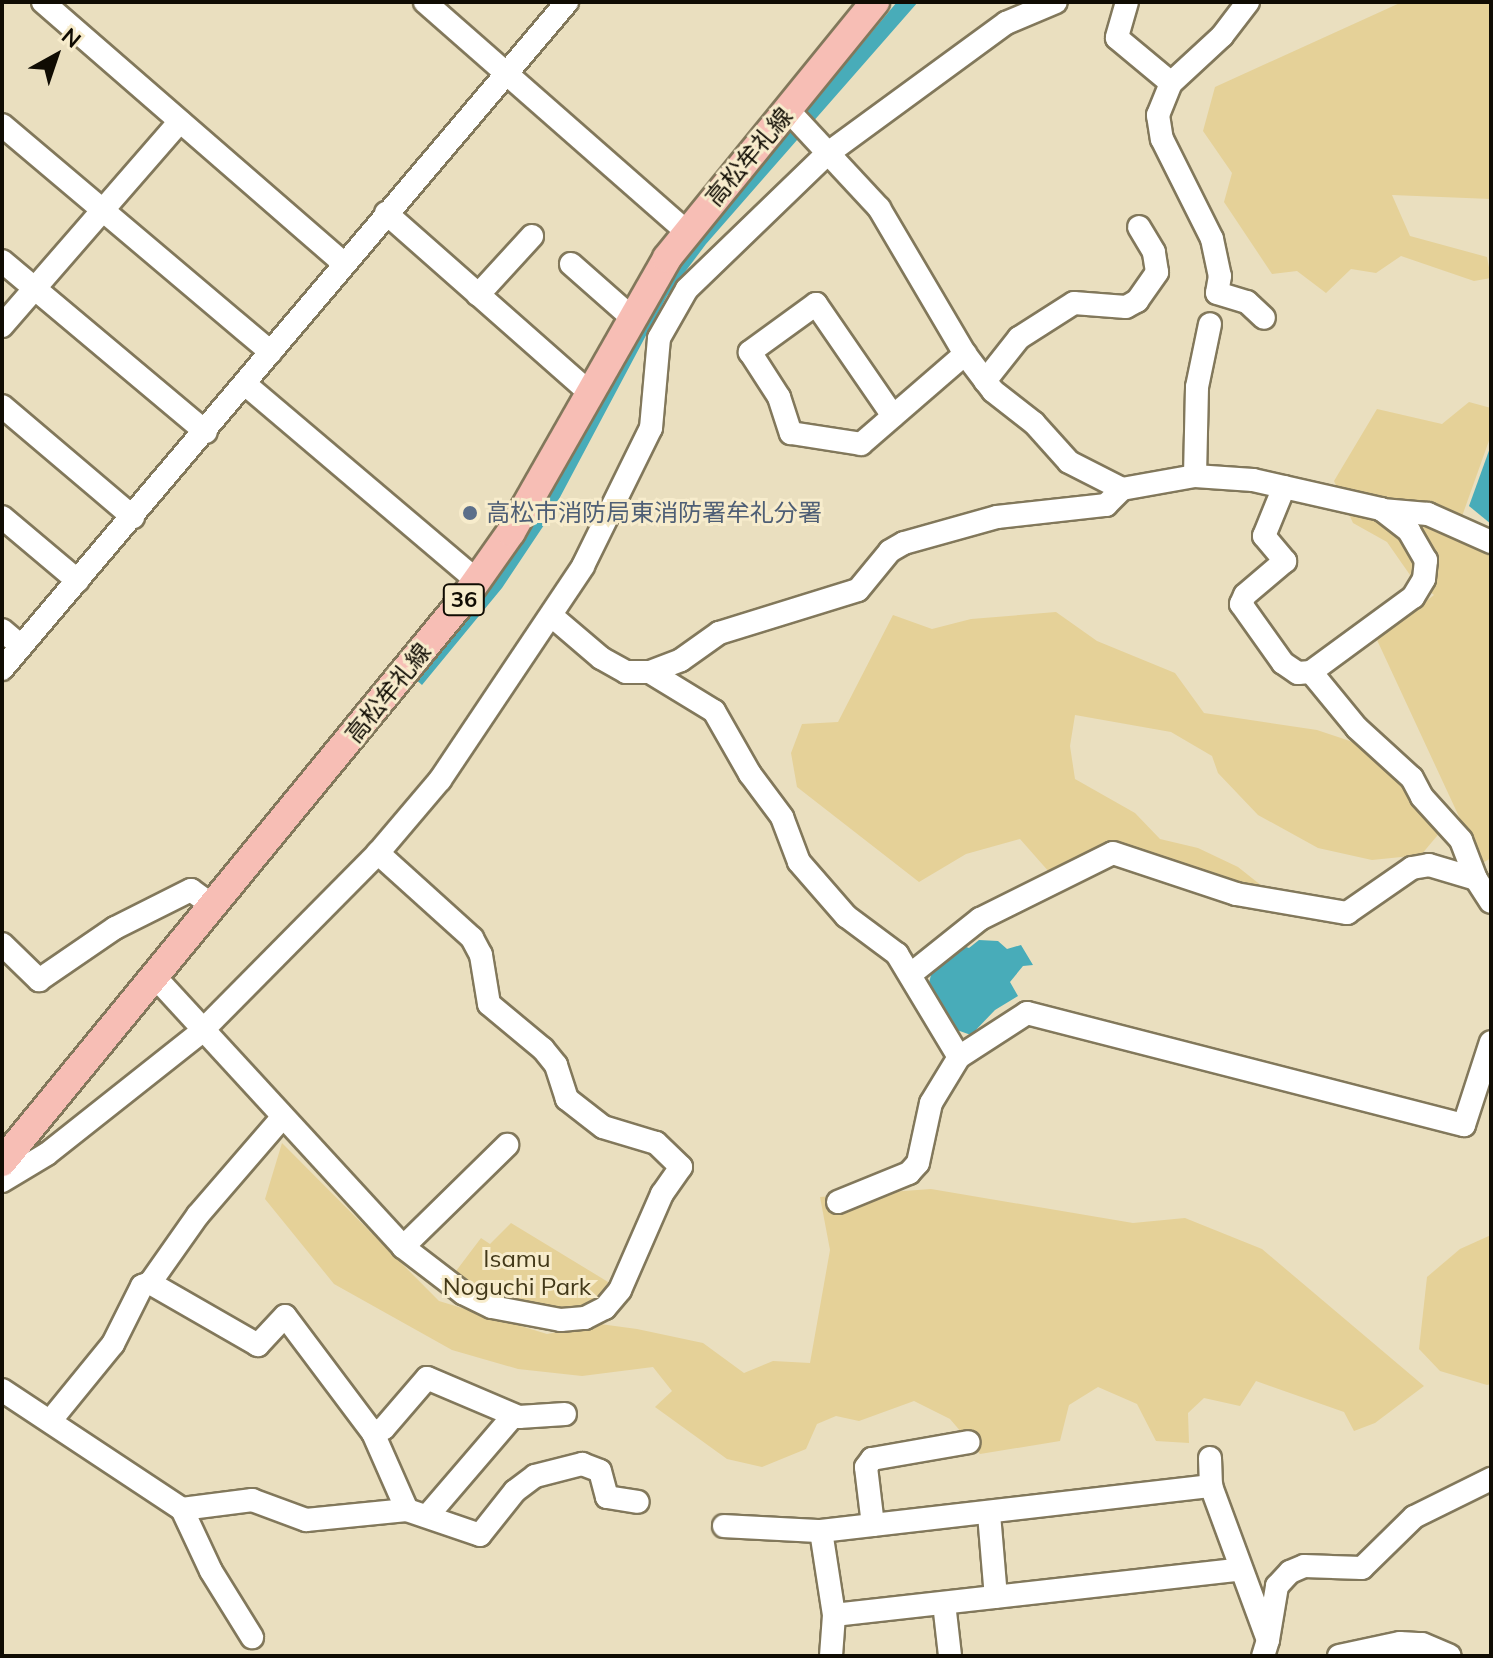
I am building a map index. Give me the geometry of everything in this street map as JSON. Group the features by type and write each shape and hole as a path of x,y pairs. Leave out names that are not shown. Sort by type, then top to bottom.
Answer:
{"main road":[{"name":"高松牟礼線","path":"2,1162 156,978 477,581 590,393 630,316 687,232 875,2"}],"street":[{"path":"43,2 344,264"},
{"path":"425,2 687,232"},
{"path":"2,669 206,432 386,213 567,2"},
{"path":"2,1181 47,1154 201,1032 378,853 440,780 553,617 651,428 653,367 670,314 687,289 827,154 1006,23 1056,2"},
{"path":"1127,2 1117,38 1171,83"},
{"path":"1248,2 1222,36 1171,83 1158,115 1162,139 1212,239 1220,276 1217,293 1247,302 1264,318"},
{"path":"788,110 879,208 965,354 985,381 1069,462 1122,489"},
{"path":"2,326 180,121"},
{"path":"2,125 271,352"},
{"path":"386,213 590,393"},
{"path":"985,381 1019,338 1074,303 1126,307 1137,301 1157,272 1154,252 1139,227"},
{"path":"478,295 532,236"},
{"path":"2,261 206,432"},
{"path":"571,264 630,316"},
{"path":"893,416 816,304 750,352 779,397 791,433 861,444 965,354"},
{"path":"1195,476 1197,387 1210,324"},
{"path":"245,384 477,581"},
{"path":"2,406 133,517"},
{"path":"553,617 601,658 626,672 650,672 681,660 719,633 858,590 890,551 904,543 997,517 1106,505 1122,489 1195,476 1284,487 1381,509 1428,514 1491,542"},
{"path":"1284,487 1264,536 1285,561 1241,604 1283,663 1298,673 1311,672 1413,597 1424,579 1426,560 1409,531 1381,509"},
{"path":"2,517 78,581"},
{"path":"2,630 21,646"},
{"path":"650,672 714,711 750,774 782,817 799,862 846,916 880,938 911,974 959,1057"},
{"path":"1311,672 1357,728 1412,778 1422,797 1461,840 1476,879 1491,902"},
{"path":"156,978 201,1032 403,1247 463,1293 492,1307 561,1320 585,1318 605,1308 620,1290 662,1194 681,1167 656,1143 603,1127 567,1099 556,1065 543,1049 489,1004 481,955 472,938 378,853"},
{"path":"911,974 980,919 1113,853 1236,894 1347,913 1412,868 1429,865 1476,879"},
{"path":"2,944 39,980 115,928 191,890 213,906"},
{"path":"838,1202 909,1173 918,1163 931,1103 959,1057 1027,1013 1464,1125 1491,1042"},
{"path":"51,1420 107,1352 142,1286 150,1283 198,1215 281,1119"},
{"path":"403,1247 507,1145"},
{"path":"150,1283 258,1345 285,1316 373,1433 407,1510"},
{"path":"373,1433 384,1428 427,1378 514,1415 565,1414"},
{"path":"2,1390 51,1420 116,1470 182,1509 211,1571 252,1637"},
{"path":"429,1514 514,1415"},
{"path":"873,1525 866,1467 872,1459 969,1442"},
{"path":"1210,1458 1211,1486 1265,1648"},
{"path":"182,1509 252,1500 306,1520 407,1510 429,1514 480,1535 515,1491 535,1476 582,1464 600,1471 607,1497 638,1502"},
{"path":"1265,1648 1277,1586 1290,1572 1304,1566 1362,1568 1414,1517 1491,1479"},
{"path":"724,1526 821,1531 1211,1486"},
{"path":"989,1514 996,1597"},
{"path":"821,1531 834,1615 831,1656"},
{"path":"834,1615 1238,1570"},
{"path":"944,1603 950,1656"},
{"path":"1339,1656 1400,1643 1422,1644 1450,1656"}],"green space":[{"path":"1402,2 1491,2 1491,199 1392,195 1410,236 1487,257 1491,278 1474,281 1401,256 1376,273 1351,269 1326,293 1297,271 1272,274 1224,202 1232,173 1203,131 1215,87"},
{"path":"1469,402 1491,408 1491,435 1455,536 1491,551 1491,858 1481,864 1377,640 1434,595 1410,575 1387,542 1353,523 1334,481 1377,409 1442,424"},
{"path":"1056,612 1097,641 1175,673 1204,713 1317,730 1359,744 1403,783 1442,830 1421,855 1372,860 1318,848 1258,815 1218,773 1212,756 1171,732 1075,715 1070,746 1075,779 1135,813 1160,839 1198,848 1238,867 1267,890 1152,859 1050,873 1020,839 966,854 919,882 797,787 791,753 802,724 838,722 893,615 932,629 971,619"},
{"path":"282,1143 439,1301 547,1334 600,1324 637,1329 703,1343 744,1373 773,1361 810,1363 830,1250 820,1197 931,1189 1133,1223 1185,1218 1262,1249 1424,1386 1375,1423 1354,1431 1344,1412 1256,1381 1240,1406 1204,1398 1188,1413 1189,1443 1156,1441 1137,1404 1098,1387 1069,1405 1060,1441 980,1454 950,1419 914,1401 859,1421 836,1416 817,1424 806,1449 762,1467 727,1459 655,1407 672,1391 653,1367 582,1376 518,1369 452,1350 334,1284 265,1199"},
{"name":"Isamu Noguchi Park","path":"511,1223 618,1288 585,1318 492,1307 450,1279 481,1238 490,1244"},
{"path":"1491,1235 1491,1384 1487,1385 1440,1371 1419,1349 1427,1277 1460,1249"}],"water":[{"path":"897,2 918,2 706,244 667,296 550,516 502,588 422,685 413,677 657,288"},
{"path":"1491,445 1491,524 1469,506"},
{"path":"979,940 998,941 1007,949 1021,945 1033,965 1023,966 1010,982 1018,996 995,1010 971,1035 954,1029 929,983 933,967 960,945 969,948"}],"place":[{"name":"高松市消防局東消防署牟礼分署","path":"470,513"}]}
